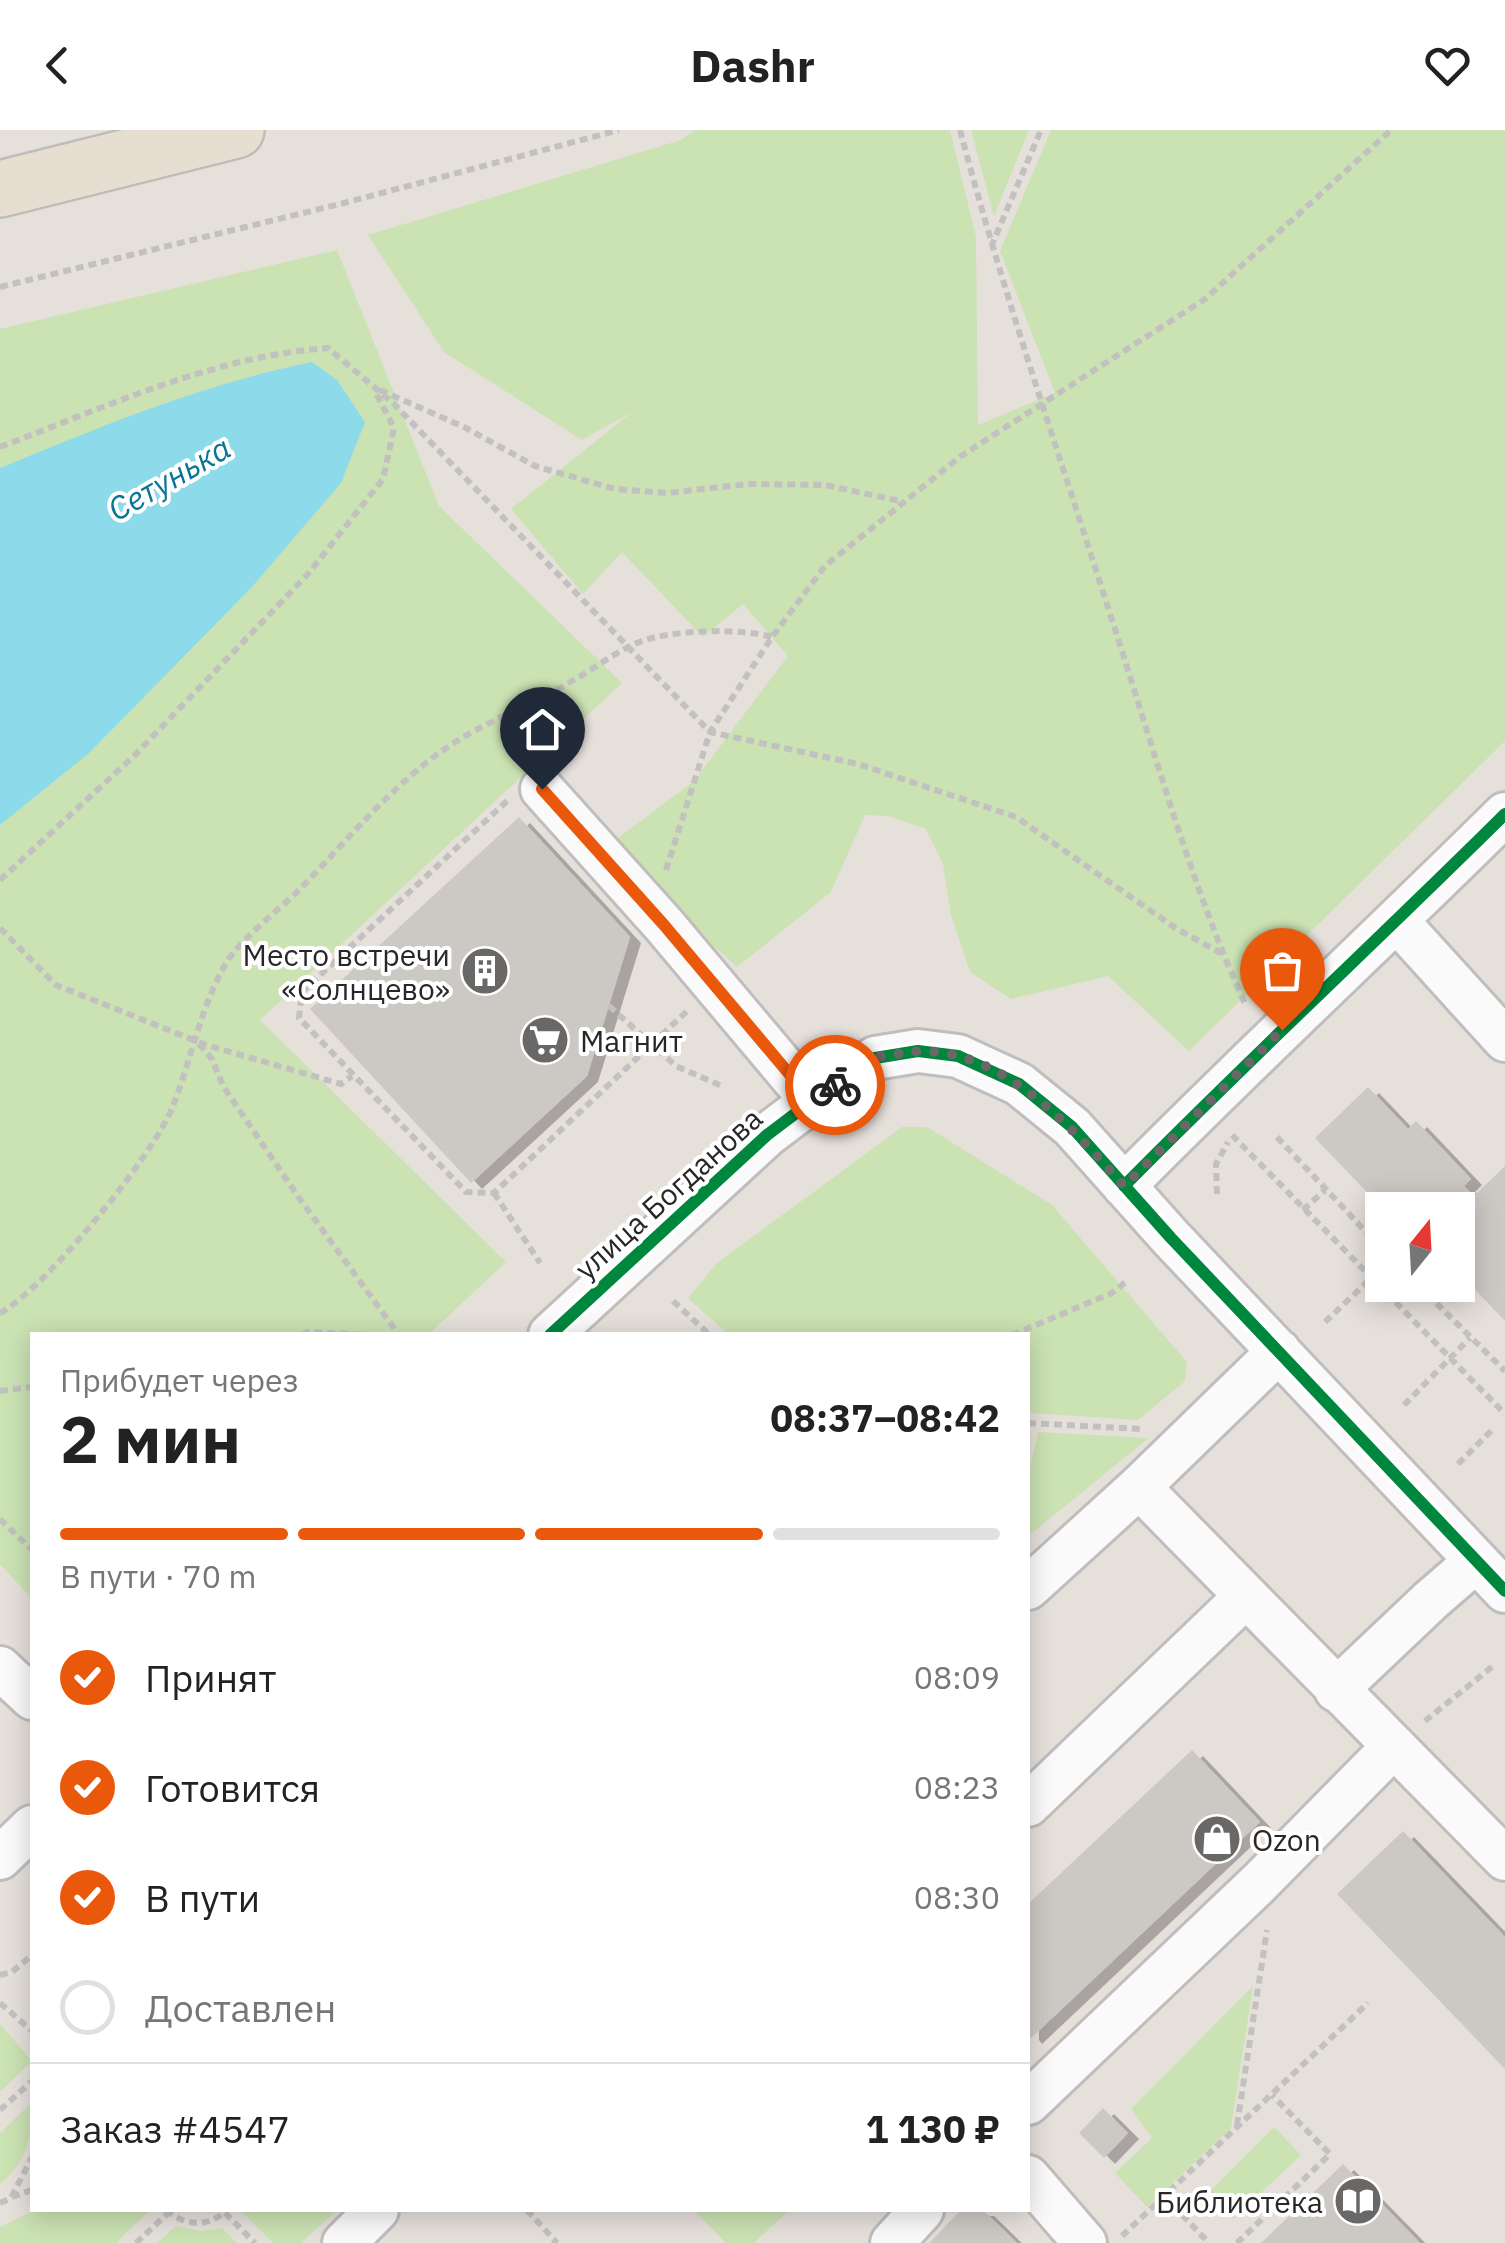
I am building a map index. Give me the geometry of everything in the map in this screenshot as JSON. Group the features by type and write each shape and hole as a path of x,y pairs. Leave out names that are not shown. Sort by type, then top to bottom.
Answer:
{"main road":[{"path":"0,189 236,130"}],"street":[{"path":"542,789 664,925 812,1101"},
{"path":"1124,1186 1223,1084 1398,922 1505,814"},
{"path":"1398,922 1505,1040"},
{"name":"улица Богданова","path":"553,1332 767,1135 812,1101 876,1058 918,1051 958,1056 1019,1084 1072,1128 1491,1576"},
{"path":"1030,1586 1139,1488 1279,1351"},
{"path":"1139,1488 1505,1859"},
{"path":"1336,1690 1430,1600 1491,1576"},
{"path":"1030,1803 1245,1597"},
{"path":"0,1668 30,1696"},
{"path":"1030,2101 1258,1884 1394,1746"},
{"path":"0,1858 30,1829"},
{"path":"1030,2178 1086,2243"},
{"path":"344,2243 374,2212"},
{"path":"892,2243 920,2212"}],"path":[{"path":"0,287 344,203 619,130"},
{"path":"960,130 991,247 1222,954 1246,1006"},
{"path":"991,247 1041,130"},
{"path":"664,925 662,884 710,732 772,637 825,566 901,501 992,434 1205,299 1391,130"},
{"path":"0,447 227,366 286,351 328,348 403,414 710,732 858,764 1016,817 1177,930 1222,954"},
{"path":"373,387 464,427 535,466 616,489 666,493 748,484 825,486 901,501"},
{"path":"0,880 135,754 308,574 384,480 394,428 373,387"},
{"path":"0,1313 14,1306 51,1268 142,1161 172,1110 211,993 227,960 302,887 373,809 464,737 650,638 750,631 772,637"},
{"path":"542,789 504,802 302,992 299,1018 466,1192 494,1193 714,986"},
{"path":"0,928 56,985 195,1039 341,1084 352,1076"},
{"path":"608,1006 676,1066 724,1087"},
{"path":"195,1039 212,1059 224,1086 297,1195 397,1332"},
{"path":"1216,1194 1216,1164 1242,1125"},
{"path":"1232,1135 1365,1274"},
{"path":"1276,1137 1365,1231"},
{"path":"1303,1210 1325,1190"},
{"path":"494,1193 540,1262"},
{"path":"1019,1332 1112,1293 1128,1280"},
{"path":"1325,1322 1365,1285"},
{"path":"673,1301 707,1332"},
{"path":"1393,1302 1505,1414"},
{"path":"1435,1302 1505,1371"},
{"path":"1404,1405 1470,1338"},
{"path":"0,1390 30,1387"},
{"path":"1030,1422 1146,1430"},
{"path":"1458,1464 1494,1428"},
{"path":"0,1519 30,1548"},
{"path":"1394,1746 1494,1666"},
{"path":"1237,2128 1269,1918"},
{"path":"0,1975 12,1972 30,1957"},
{"path":"0,2003 30,2029"},
{"path":"1114,2243 1368,2003"},
{"path":"0,2110 30,2083"},
{"path":"1237,2243 1330,2154 1272,2095"},
{"path":"11,2198 30,2161"},
{"path":"0,2204 30,2191"},
{"path":"1164,2196 1209,2243"},
{"path":"136,2243 167,2212 192,2224 206,2223 224,2212"},
{"path":"227,2212 254,2243"},
{"path":"529,2212 556,2243"}],"green space":[{"path":"694,130 950,130 976,237 978,425 1055,393 1000,251 1051,130 1505,130 1505,741 1189,1051 1108,976 1011,999 970,972 951,915 943,864 926,829 888,816 865,815 831,892 737,967 605,848 694,781 788,656 743,604 703,637 622,552 583,594 511,509 632,412 582,440 444,352 368,235 681,140"},
{"path":"971,130 1029,130 994,216"},
{"path":"337,250 439,506 622,683 260,1020 506,1262 431,1332 30,1332 30,1597 0,1564 0,329"},
{"path":"902,1127 927,1127 1052,1205 1187,1362 1185,1381 1138,1420 1030,1413 1030,1332 726,1332 688,1298 717,1263"},
{"path":"1038,1432 1149,1438 1030,1534 1030,1467"},
{"path":"1253,1986 1231,2128 1147,2207 1115,2173 1152,2138 1131,2109"},
{"path":"0,2024 30,2063 0,2092"},
{"path":"30,2104 26,2148 17,2167 0,2184 0,2133"},
{"path":"1274,2127 1301,2155 1233,2219 1209,2192"},
{"path":"31,2212 148,2212 116,2243 0,2243 0,2227"},
{"path":"242,2212 335,2212 301,2243 273,2243"},
{"path":"696,2212 787,2212 754,2243 726,2243"},
{"path":"176,2226 201,2231 222,2228 237,2243 157,2243"}],"water":[{"name":"Сетунька","path":"312,362 337,380 365,422 341,483 251,588 89,753 0,825 0,468 192,394"}],"building":[{"name":"Место встречи «Солнцево»","path":"519,817 630,937 587,1076 471,1183 310,1009"},
{"path":"1368,1087 1408,1129 1416,1121 1471,1179 1464,1186 1470,1192 1367,1192 1315,1138"},
{"path":"1505,1166 1505,1321 1475,1290 1475,1195"},
{"path":"1192,1750 1260,1822 1031,2038 1030,1902"},
{"path":"1403,1831 1505,1937 1505,2069 1337,1894"},
{"path":"1103,2108 1128,2133 1104,2158 1079,2133"},
{"path":"1343,2164 1420,2243 1261,2243"},
{"path":"959,2212 985,2212 1017,2243 929,2243"}],"cycle path":[{"path":"1124,1186 1505,814"},
{"path":"553,1332 767,1135 875,1058 918,1051 958,1056 1019,1084 1072,1127 1171,1238 1505,1591"}],"way so far":[{"path":"835,1085 876,1058 918,1051 958,1056 1019,1084 1072,1128 1124,1186 1223,1084 1282,1030"}],"place":[{"name":"Место встречи «Солнцево»","path":"485,971"},
{"name":"Магнит","path":"545,1040"},
{"name":"Ozon","path":"1217,1839"},
{"name":"Библиотека","path":"1358,2201"}],"route":[{"path":"542,789 664,925 812,1101 835,1085"}]}
